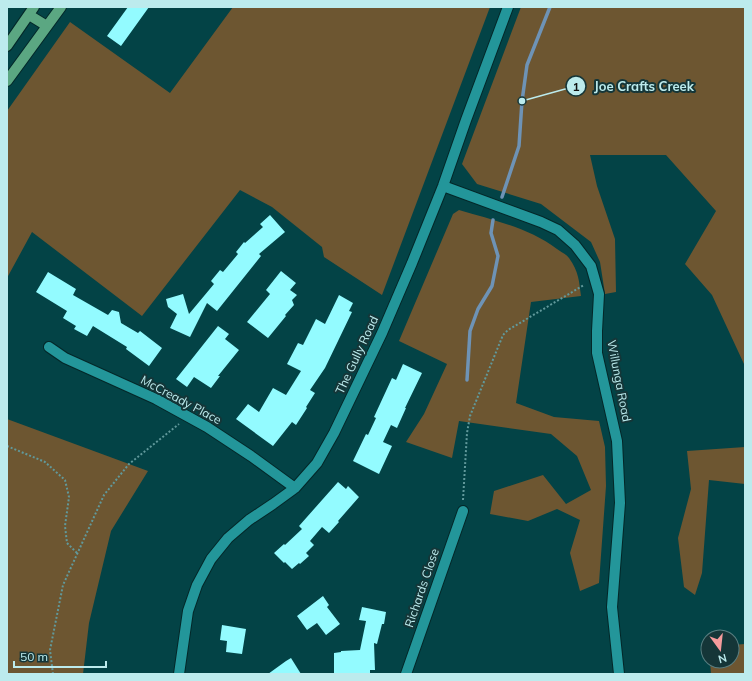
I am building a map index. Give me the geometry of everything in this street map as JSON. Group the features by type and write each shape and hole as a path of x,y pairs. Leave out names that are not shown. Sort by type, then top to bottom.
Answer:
{"main road":[{"path":"7,81 61,7"},
{"path":"7,46 32,11 47,26"}],"street":[{"name":"The Gully Road","path":"179,674 188,611 197,585 211,559 228,538 249,520 294,488 318,463 334,433 393,308 443,186 508,7"},
{"name":"Willunga Road","path":"443,186 541,222 558,230 575,245 591,266 599,294 597,354 617,441 620,502 612,607 619,674"},
{"name":"McCready Place","path":"49,347 65,358 156,399 207,427 251,456 294,488"},
{"name":"Richards Close","path":"406,674 463,511"}],"path":[{"path":"463,511 466,441 470,416 503,335 508,330 584,285"},
{"path":"53,674 50,650 63,585 104,495 129,464 188,417"},
{"path":"7,446 45,462 65,480 69,497 65,526 67,543 77,553"}],"shaded area":[{"path":"233,7 490,7 382,295 324,257 322,247 272,207 240,190 142,316 32,232 7,278 7,111 70,22 170,93"},
{"path":"521,7 745,7 745,377 744,364 712,295 685,264 716,211 666,155 590,155 597,186 615,239 616,292 605,294 600,262 591,242 541,204 477,184 462,164"},
{"path":"459,210 498,221 535,235 566,255 577,272 581,296 531,302 516,403 554,417 599,421 605,447 606,486 599,583 580,591 570,553 580,520 557,509 528,521 490,514 494,491 543,475 566,504 591,490 577,456 551,434 459,421 452,458 406,442 424,414 447,364 399,341 453,214"},
{"path":"7,419 148,471 111,531 89,623 83,674 7,674"},
{"path":"745,447 745,484 709,480 702,573 695,595 684,587 678,538 691,489 687,451"},
{"path":"740,644 745,644 745,674 711,674 711,669 740,669"}],"building":[{"path":"128,7 149,7 121,46 107,36"},
{"path":"270,215 285,232 259,254 261,256 217,311 207,303 190,337 170,328 177,314 168,307 166,299 183,294 189,314 214,284 211,281 220,270 223,272 238,254 236,252 244,242 245,243 263,227 260,224"},
{"path":"281,271 296,283 290,290 297,295 292,300 294,305 268,338 247,322 270,294 266,290"},
{"path":"48,272 76,289 73,295 108,315 112,310 119,312 121,323 138,333 140,331 162,348 149,366 126,349 127,347 93,326 87,336 74,329 76,326 63,318 67,311 36,292"},
{"path":"339,295 353,303 349,311 352,312 325,368 310,390 315,393 306,407 307,408 296,425 292,422 273,446 236,419 248,404 259,412 273,388 286,395 301,371 287,364 298,343 303,345 316,319 325,324"},
{"path":"218,326 229,334 225,339 239,350 218,376 220,376 211,388 194,377 187,387 176,379"},
{"path":"403,364 422,373 397,428 391,425 383,442 392,446 379,474 353,461 366,434 368,435 376,418 374,417 392,378 396,380"},
{"path":"338,482 346,489 348,486 359,497 329,533 322,527 310,541 314,545 306,553 309,556 292,569 274,553 302,529 299,526"},
{"path":"323,596 329,605 327,607 340,624 326,635 317,623 307,630 297,616"},
{"path":"362,607 386,612 384,624 382,624 377,644 374,643 375,670 370,670 370,674 334,674 334,653 360,650 366,621 359,620"},
{"path":"222,625 246,629 242,654 226,652 227,641 220,640"},
{"path":"291,658 301,674 268,674 286,661"}],"waterway":[{"path":"502,197 519,146 522,101 527,65 550,7"},
{"path":"467,380 470,331 478,309 492,286 498,256 491,233 493,220"}],"place":[{"name":"Joe Crafts Creek","path":"522,101"}]}
